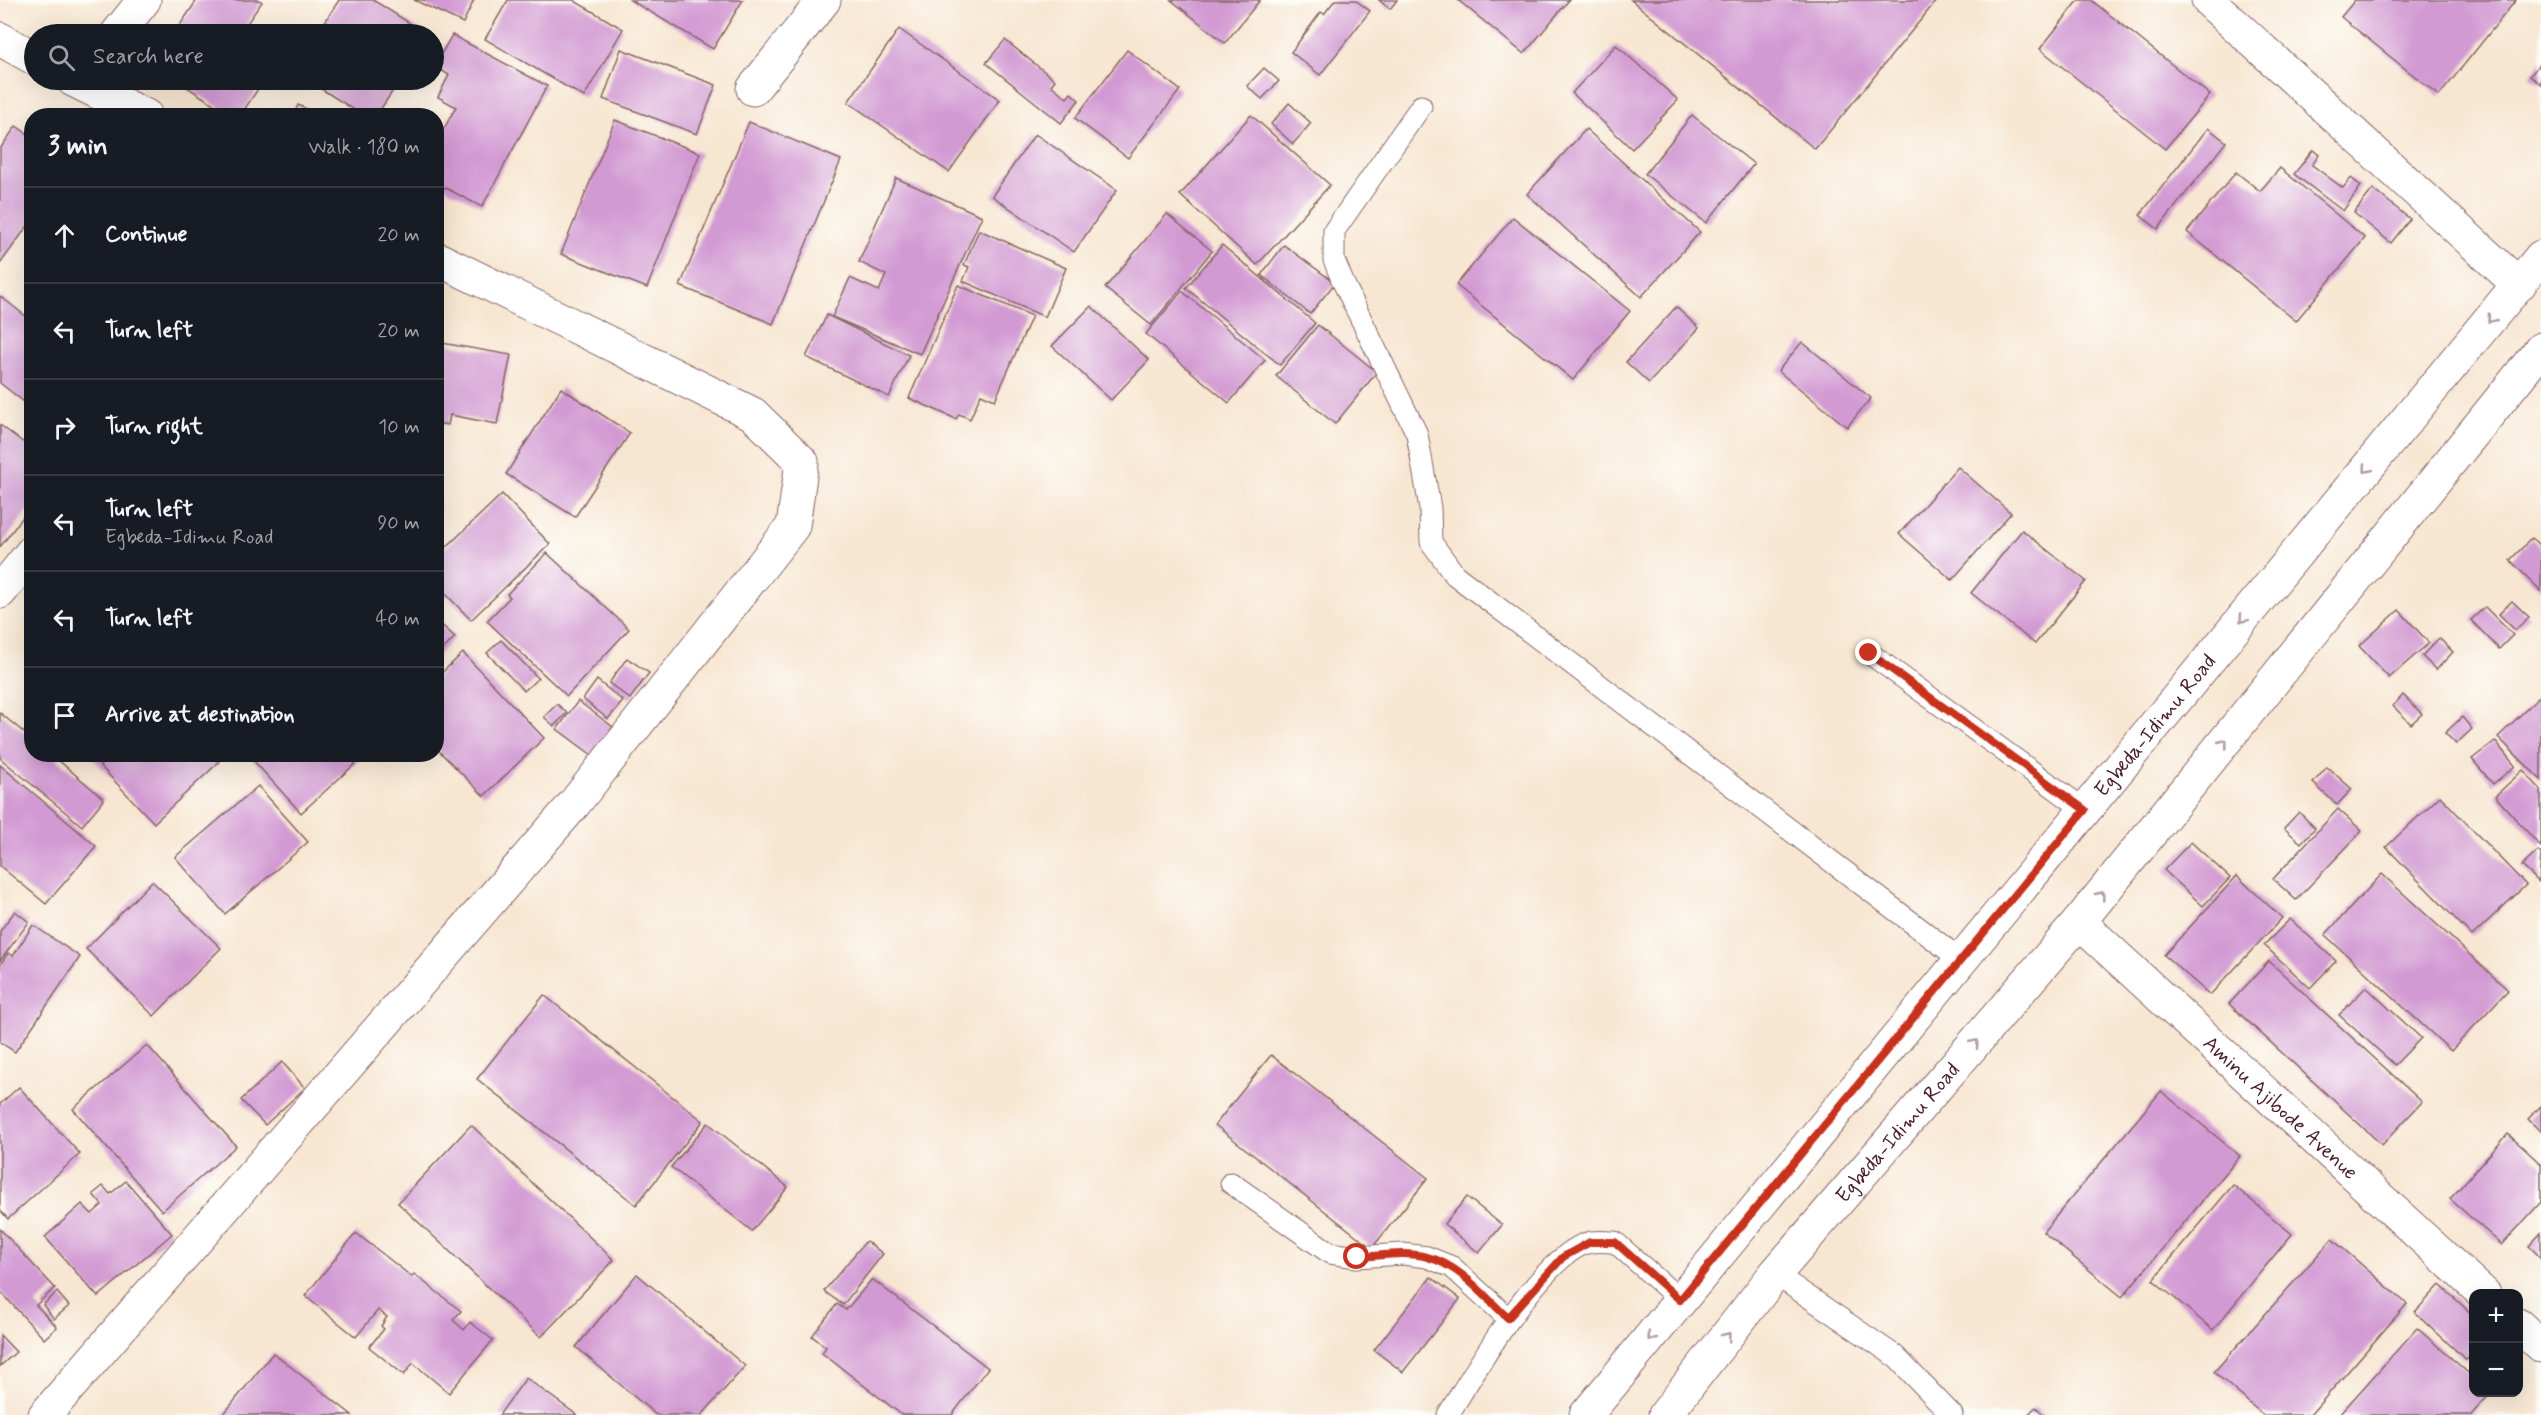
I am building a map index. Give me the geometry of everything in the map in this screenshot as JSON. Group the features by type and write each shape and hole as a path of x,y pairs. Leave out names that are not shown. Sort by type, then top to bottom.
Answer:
{"street":[{"path":"125,24 144,0"},
{"path":"753,89 824,0"},
{"path":"2208,0 2519,285"},
{"path":"0,39 24,52"},
{"path":"95,90 130,108"},
{"name":"Egbeda-Idimu Road","path":"1587,1415 2541,257"},
{"path":"45,1415 574,804 793,526 802,462 753,414 444,262"},
{"name":"Egbeda-Idimu Road","path":"1665,1415 1775,1274 2079,922 2541,349"},
{"path":"0,592 24,562"},
{"name":"Aminu Ajibode Avenue","path":"2079,922 2480,1289"},
{"path":"2523,1330 2541,1346"}],"lane":[{"path":"1421,106 1334,231 1334,260 1417,434 1430,508 1431,542 1455,575 1961,960"},
{"path":"1869,653 2085,810"},
{"path":"1231,1183 1330,1253 1357,1257 1403,1254 1427,1257 1452,1267 1508,1318"},
{"path":"1448,1415 1508,1318 1563,1257 1590,1242 1615,1242 1680,1300"},
{"path":"1775,1274 1894,1356 1952,1415"}],"building":[{"path":"197,0 259,0 262,2 246,24 181,24"},
{"path":"339,0 373,0 411,24 323,24"},
{"path":"414,0 474,0 463,23"},
{"path":"508,0 573,0 623,29 584,97 485,39"},
{"path":"630,0 743,0 713,49"},
{"path":"1171,0 1260,0 1225,43"},
{"path":"1335,0 1355,0 1370,11 1320,75 1291,52 1321,12 1324,14"},
{"path":"1379,0 1397,0 1390,9"},
{"path":"1458,0 1569,0 1524,54"},
{"path":"1631,0 1937,0 1815,149"},
{"path":"2079,0 2091,0 2210,95 2165,149 2040,49"},
{"path":"2355,0 2516,0 2439,96 2341,17"},
{"path":"899,29 1000,100 949,172 848,102"},
{"path":"452,35 547,86 482,207 444,187 444,129 456,107 438,97 442,90 444,90 449,75 444,72 444,49"},
{"path":"1005,40 1055,80 1051,85 1067,98 1071,93 1079,100 1061,123 986,63"},
{"path":"1616,45 1678,100 1632,149 1572,93"},
{"path":"621,49 716,85 697,134 603,99"},
{"path":"1127,50 1180,90 1128,158 1075,118"},
{"path":"2541,62 2541,84 2530,76"},
{"path":"1264,68 1279,81 1262,99 1247,86"},
{"path":"192,90 257,90 245,108 220,108"},
{"path":"323,90 393,90 381,108 351,108"},
{"path":"1289,103 1311,123 1293,144 1271,124"},
{"path":"1251,115 1330,185 1257,265 1180,195"},
{"path":"1692,115 1754,164 1706,223 1645,174"},
{"path":"615,120 700,153 647,288 561,254"},
{"path":"749,122 841,160 773,324 680,286"},
{"path":"16,126 24,132 24,231 0,264 0,149"},
{"path":"2208,128 2226,142 2158,229 2140,215"},
{"path":"1586,129 1700,232 1641,297 1527,194"},
{"path":"1035,134 1117,190 1074,252 992,196"},
{"path":"2313,150 2319,155 2312,165 2343,188 2351,178 2361,186 2343,211 2294,174"},
{"path":"2280,168 2365,238 2296,321 2187,232 2236,172 2260,191"},
{"path":"896,178 982,216 920,354 832,317 850,278 879,291 886,275 859,262"},
{"path":"2373,189 2410,219 2391,243 2354,213"},
{"path":"1167,214 1212,251 1151,325 1105,288"},
{"path":"1513,217 1630,311 1573,380 1456,285"},
{"path":"979,230 1066,268 1045,317 963,281 969,267 964,265"},
{"path":"1222,245 1315,323 1280,365 1186,288"},
{"path":"1284,245 1335,283 1310,314 1261,275"},
{"path":"958,285 1032,316 995,400 981,394 970,419 959,414 956,419 909,398"},
{"path":"1182,291 1265,360 1229,403 1146,334"},
{"path":"0,296 24,315 24,402 0,383"},
{"path":"1091,306 1149,360 1111,400 1052,346"},
{"path":"1676,307 1699,328 1649,383 1626,362"},
{"path":"827,315 909,355 889,397 806,357"},
{"path":"1318,325 1377,372 1335,424 1276,376"},
{"path":"1802,342 1871,398 1847,427 1778,371"},
{"path":"444,343 511,355 497,424 450,415 448,425 444,424"},
{"path":"561,388 630,433 575,517 506,474"},
{"path":"0,425 24,443 24,516 0,547"},
{"path":"1958,467 2011,513 1952,580 1899,534"},
{"path":"502,494 550,544 471,620 444,592 444,549"},
{"path":"2022,530 2086,581 2035,644 1971,593"},
{"path":"2532,538 2541,547 2541,591 2510,560"},
{"path":"547,553 629,629 567,696 487,621 510,597 507,594"},
{"path":"2512,601 2529,617 2515,630 2499,614"},
{"path":"2485,607 2513,635 2499,649 2471,620"},
{"path":"2399,610 2429,643 2389,678 2359,646"},
{"path":"444,627 455,637 444,649"},
{"path":"2439,638 2453,652 2436,670 2422,656"},
{"path":"501,640 538,678 524,691 487,653"},
{"path":"463,653 544,738 484,796 444,756 444,671"},
{"path":"627,658 649,673 630,699 609,683"},
{"path":"597,680 623,701 608,719 583,699"},
{"path":"2403,695 2422,714 2411,724 2393,706"},
{"path":"2541,695 2541,780 2498,737"},
{"path":"578,701 613,727 592,755 557,729"},
{"path":"557,704 567,713 554,726 544,717"},
{"path":"0,713 24,732 24,762 60,762 104,799 82,826 0,758"},
{"path":"2462,717 2472,729 2456,744 2445,733"},
{"path":"2495,741 2515,766 2493,784 2472,759"},
{"path":"97,762 219,762 154,823"},
{"path":"255,762 357,762 301,813"},
{"path":"0,765 96,846 46,904 0,866"},
{"path":"2327,767 2352,789 2337,805 2313,783"},
{"path":"2523,770 2541,790 2541,847 2495,796"},
{"path":"258,786 308,842 225,914 175,857"},
{"path":"2440,796 2526,885 2472,936 2386,847"},
{"path":"2338,809 2362,831 2296,900 2273,879"},
{"path":"2299,812 2315,828 2301,843 2284,828"},
{"path":"2191,842 2230,878 2203,906 2164,870"},
{"path":"2538,851 2541,854 2539,882 2522,866"},
{"path":"2382,874 2508,990 2451,1051 2325,935"},
{"path":"2237,876 2282,918 2210,995 2164,955"},
{"path":"152,881 221,948 154,1016 86,949"},
{"path":"15,911 29,922 0,961 0,931"},
{"path":"2290,919 2336,961 2310,988 2264,945"},
{"path":"33,925 80,957 15,1052 0,1042 0,965 8,953 13,956"},
{"path":"2269,961 2422,1102 2382,1145 2229,1004"},
{"path":"2366,987 2421,1038 2395,1065 2339,1015"},
{"path":"544,995 703,1121 636,1205 477,1079"},
{"path":"147,1045 236,1146 162,1211 73,1109"},
{"path":"1271,1055 1428,1178 1372,1248 1215,1125"},
{"path":"282,1062 305,1088 265,1125 241,1100"},
{"path":"19,1087 80,1154 8,1219 0,1210 0,1104"},
{"path":"2161,1091 2240,1156 2122,1297 2043,1232"},
{"path":"2541,1106 2541,1132 2528,1119"},
{"path":"708,1123 788,1187 752,1231 671,1167"},
{"path":"471,1125 614,1260 541,1337 398,1203"},
{"path":"2508,1134 2541,1164 2541,1202 2502,1245 2450,1199"},
{"path":"126,1181 172,1234 98,1297 45,1237 82,1204 92,1214 102,1205 93,1194 103,1186 110,1194"},
{"path":"2233,1185 2292,1234 2213,1330 2153,1280"},
{"path":"1467,1197 1502,1225 1479,1253 1444,1224"},
{"path":"0,1229 55,1288 36,1305 57,1327 44,1339 0,1291"},
{"path":"356,1233 412,1277 414,1274 461,1311 453,1320 464,1330 470,1322 493,1340 449,1393 413,1363 404,1375 369,1347 384,1329 381,1326 387,1317 378,1310 356,1337 305,1296"},
{"path":"2541,1233 2541,1258 2529,1246"},
{"path":"2332,1239 2407,1304 2310,1415 2263,1415 2214,1372"},
{"path":"866,1241 883,1254 843,1305 824,1291"},
{"path":"637,1274 745,1366 702,1415 656,1415 576,1347"},
{"path":"1431,1277 1460,1299 1403,1372 1374,1350"},
{"path":"872,1279 988,1368 952,1415 902,1415 822,1353 826,1347 812,1336 837,1304 846,1310"},
{"path":"2440,1285 2469,1311 2469,1357 2466,1360 2415,1312"},
{"path":"57,1292 69,1306 54,1319 43,1305"},
{"path":"2417,1328 2469,1374 2469,1397 2487,1397 2471,1415 2339,1415"},
{"path":"0,1335 16,1352 0,1366"},
{"path":"273,1353 352,1415 223,1415"},
{"path":"526,1378 577,1415 499,1415"},
{"path":"2036,1407 2044,1415 2027,1415"}],"route":[{"path":"1357,1257 1403,1254 1427,1257 1452,1267 1508,1318 1563,1257 1590,1242 1615,1242 1680,1300 2085,810 1869,653"}]}
